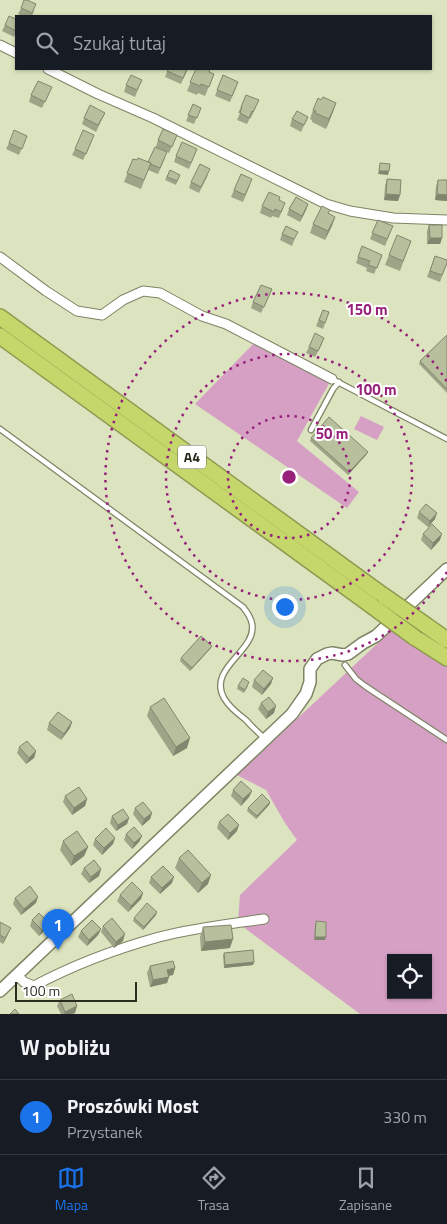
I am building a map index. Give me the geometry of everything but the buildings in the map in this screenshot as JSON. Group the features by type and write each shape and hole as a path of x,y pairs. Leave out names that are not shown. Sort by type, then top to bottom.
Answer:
{"highway":[{"name":"A4","path":"0,317 447,640"},
{"name":"A4","path":"0,336 414,637 447,658"}],"main road":[{"path":"2,985 17,975 292,714 306,694 310,682 310,670 317,659 332,653 348,654 376,636 447,569"}],"street":[{"path":"0,45 15,52"},
{"path":"50,70 153,118 326,204 350,211 392,218 447,220"},
{"path":"0,257 77,311 102,315 123,300 143,291 160,293 202,316 226,324 335,380"},
{"path":"17,975 24,982 34,986 85,963 160,937 264,919"}],"lane":[{"path":"311,430 333,389 335,380 447,439"},
{"path":"0,429 243,607 250,617 252,633 227,668 220,684 224,698 232,708 265,739"},
{"path":"345,666 365,686 447,740"}],"shaded area":[{"path":"255,342 331,380 297,441 359,492 347,508 195,404"},
{"path":"361,416 384,427 377,440 354,429"},
{"path":"393,629 447,666 447,1014 360,1014 238,923 240,895 297,840 266,790 237,775"}],"place":[{"name":"Proszówki Most","path":"58,950"}]}
